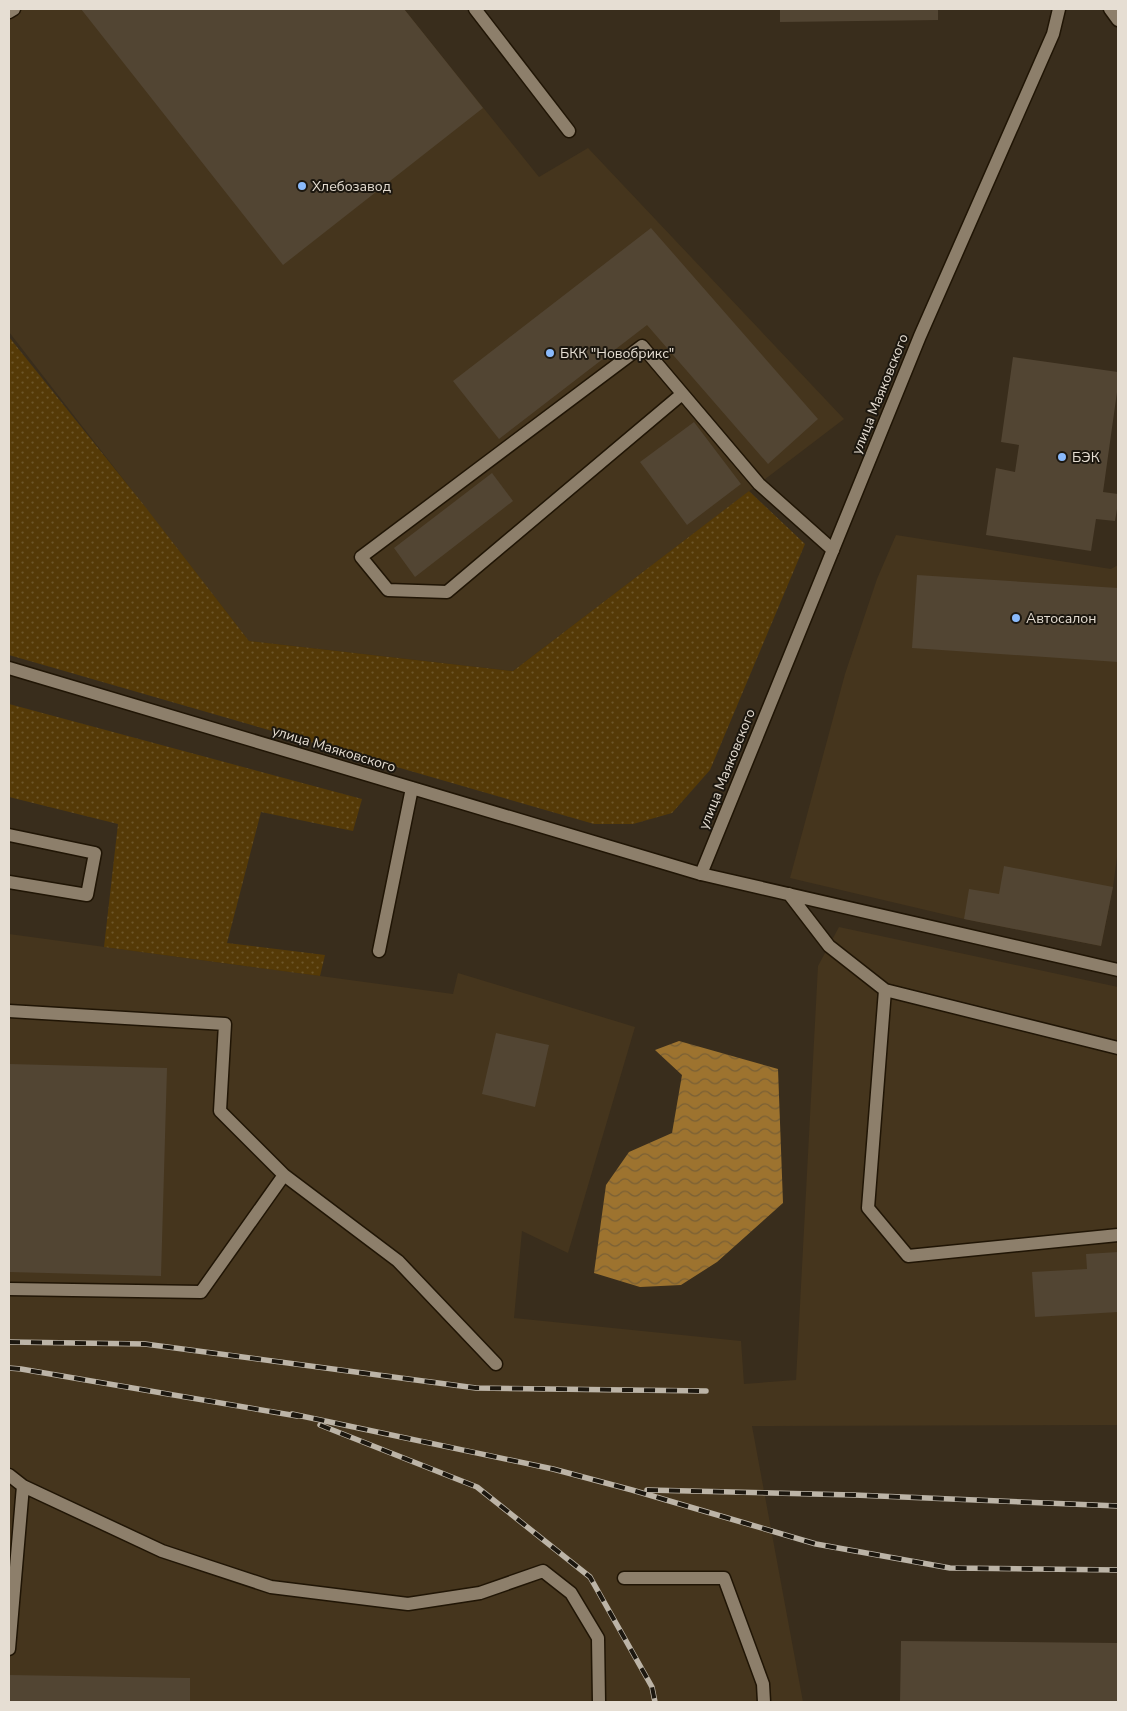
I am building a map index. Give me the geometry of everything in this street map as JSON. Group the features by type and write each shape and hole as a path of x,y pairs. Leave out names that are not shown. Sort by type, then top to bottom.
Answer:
{"street":[{"path":"9,12 14,9"},
{"path":"475,9 569,131"},
{"name":"улица Маяковского","path":"9,668 700,874 920,336 1053,34 1059,9"},
{"path":"1110,9 1118,20"},
{"path":"682,394 446,592 388,590 361,556 642,346 758,484 833,550"},
{"path":"379,952 412,788"},
{"path":"9,835 95,853 87,895 9,882"},
{"path":"700,874 1118,970"},
{"path":"789,894 829,946 885,990 1118,1048"},
{"path":"885,990 868,1208 908,1256 1118,1235"},
{"path":"9,1011 225,1024 220,1111 284,1175 398,1261 496,1364"},
{"path":"9,1289 200,1292 284,1175"},
{"path":"9,1475 23,1486 162,1551 271,1587 408,1604 480,1593 543,1571 571,1593 598,1638 599,1702"},
{"path":"9,1649 23,1486"},
{"path":"624,1578 724,1578 763,1684 764,1702"}],"shaded area":[{"path":"9,9 404,9 539,177 588,148 844,419 513,671 249,641 9,332"},
{"path":"9,337 143,504 249,641 513,671 749,491 805,544 710,770 672,813 633,824 594,824 9,655"},
{"path":"896,535 1111,569 1118,565 1118,850 1113,887 1101,946 964,919 790,878 845,674 877,579"},
{"path":"9,704 362,799 353,831 261,812 227,943 325,955 320,976 104,947 118,824 9,797"},
{"path":"839,927 1118,987 1118,1425 752,1426 803,1702 9,1702 9,934 453,994 458,973 635,1027 568,1253 522,1231 514,1318 741,1341 744,1384 796,1380 818,966"}],"water":[{"path":"679,1041 778,1069 783,1203 717,1262 681,1285 640,1287 594,1273 606,1185 629,1152 672,1133 682,1075 655,1050"}],"building":[{"name":"Хлебозавод","path":"81,9 404,9 483,108 283,265"},
{"path":"780,9 938,9 938,20 780,22"},
{"name":"БКК \"Новобрикс\"","path":"651,228 818,419 768,464 647,325 499,439 453,381"},
{"name":"БЭК","path":"1013,357 1118,372 1118,385 1103,492 1118,494 1118,503 1115,521 1096,519 1091,551 986,535 996,468 1015,472 1019,445 1001,442"},
{"path":"694,422 741,484 687,525 640,462"},
{"path":"492,473 513,501 415,577 394,548"},
{"name":"Автосалон","path":"917,575 1118,588 1118,662 912,648"},
{"path":"1004,866 1113,887 1101,946 964,919 969,889 999,894"},
{"path":"496,1033 549,1045 535,1107 482,1094"},
{"path":"9,1064 167,1068 161,1276 9,1272"},
{"path":"1118,1252 1118,1312 1035,1317 1032,1272 1087,1269 1086,1254"},
{"path":"901,1641 1118,1643 1118,1702 900,1702"},
{"path":"9,1675 190,1678 190,1702 9,1702"}],"railway":[{"path":"9,1342 145,1344 476,1388 706,1391"},
{"path":"9,1368 297,1416"},
{"path":"292,1414 553,1469 816,1544 950,1568 1118,1570"},
{"path":"320,1425 477,1487 590,1577 652,1687 655,1702"},
{"path":"647,1490 854,1495 1118,1506"}],"place":[{"name":"Хлебозавод","path":"302,186"},
{"name":"БКК \"Новобрикс\"","path":"550,353"},
{"name":"БЭК","path":"1062,457"},
{"name":"Автосалон","path":"1016,618"}]}
